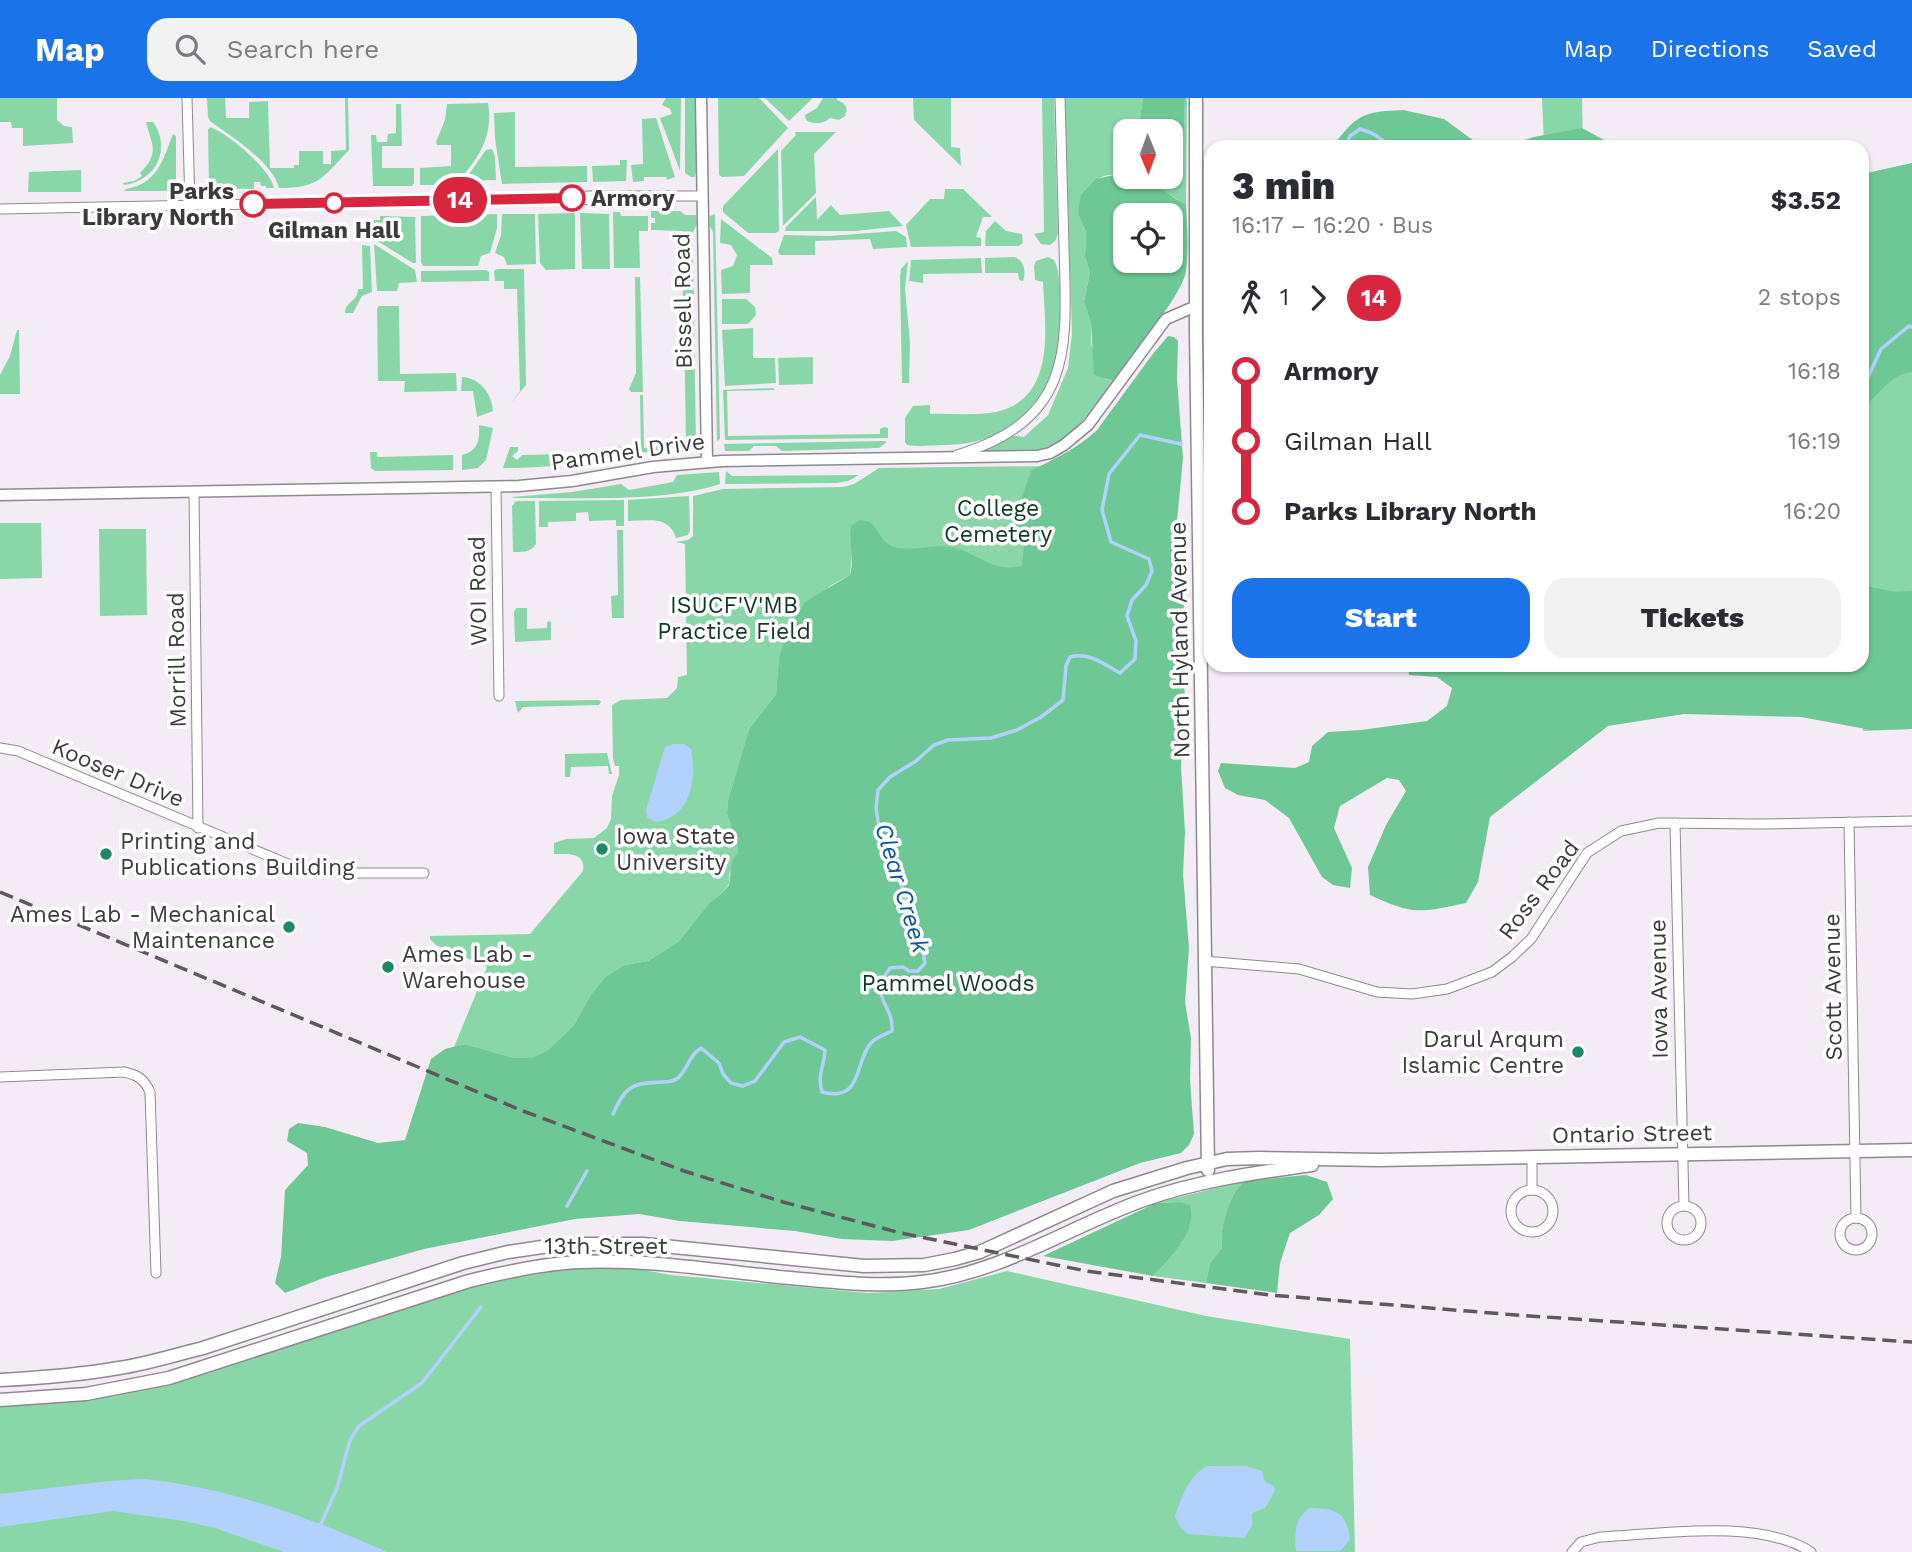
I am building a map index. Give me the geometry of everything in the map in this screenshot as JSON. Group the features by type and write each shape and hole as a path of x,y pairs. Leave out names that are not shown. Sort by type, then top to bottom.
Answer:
{"main road":[{"name":"North Hyland Avenue","path":"1196,98 1196,306 1204,460"},
{"name":"North Hyland Avenue","path":"1205,672 1205,961 1207,1163 1210,1181"},
{"name":"Ontario Street","path":"1207,1163 1259,1158 1354,1160 1912,1150"},
{"name":"Ontario Street","path":"1210,1181 1354,1160"},
{"name":"13th Street","path":"0,1380 82,1374 164,1358 203,1348 463,1263 542,1247 598,1243 643,1244 864,1266 924,1265 980,1252 1112,1191 1207,1163"},
{"name":"13th Street","path":"0,1400 86,1394 169,1378 469,1281 545,1265 612,1262 872,1286 926,1282 986,1268 1142,1201 1210,1181"}],"street":[{"path":"187,98 190,206"},
{"name":"Bissell Road","path":"701,98 707,462"},
{"path":"949,457 993,442 1017,427 1037,408 1051,388 1064,349 1060,98"},
{"path":"0,209 572,198 599,195 702,196"},
{"name":"Pammel Drive","path":"0,495 496,487 550,484 653,467 707,462 1024,457 1050,453 1088,425 1166,319 1196,306"},
{"name":"WOI Road","path":"496,487 499,696"},
{"name":"Morrill Road","path":"194,492 198,828"},
{"name":"Kooser Drive","path":"0,748 18,751 198,828 304,869 341,873 424,873"},
{"name":"Ross Road","path":"1205,961 1298,969 1377,992 1412,994 1447,989 1492,972 1521,948 1549,913 1587,853 1621,831 1639,825 1675,822 1912,821"},
{"name":"Iowa Avenue","path":"1675,822 1684,1206"},
{"name":"Scott Avenue","path":"1849,822 1856,1218"},
{"path":"0,1077 124,1072 137,1075 145,1082 150,1092 156,1273"},
{"path":"1532,1157 1532,1190"},
{"path":"1532,1190 1548,1197 1553,1210 1553,1216 1546,1227 1534,1233 1521,1230 1511,1213 1511,1207 1518,1195 1532,1190"},
{"path":"1572,1552 1581,1542 1600,1537 1735,1530 1767,1534 1799,1544 1811,1552"}],"green space":[{"path":"0,98 57,98 57,120 64,126 72,127 73,143 23,146 23,128 12,128 11,122 0,122"},
{"path":"207,98 225,98 226,118 249,118 249,102 268,101 270,168 294,168 294,165 299,165 299,151 323,151 323,164 331,164 331,151 346,150 345,98 348,98 349,150 319,180 293,188 279,188 269,169 260,160 210,121"},
{"path":"666,98 681,98 680,171 660,118 672,114 670,109 662,105"},
{"path":"685,98 696,98 695,177 685,173"},
{"path":"718,98 759,98 788,128 744,176 719,175"},
{"path":"765,98 813,98 789,121"},
{"path":"823,98 837,98 847,108 845,116 839,120 830,118 819,123 806,120 805,115 817,108"},
{"path":"913,98 951,98 951,147 960,148 961,166 914,120"},
{"path":"1042,98 1054,98 1058,232 1056,240 1050,245 1041,244 1034,234 1044,232"},
{"path":"1065,98 1143,98 1140,119 1113,119 1113,174 1099,178 1089,188 1078,212 1086,232 1085,257 1090,272 1084,302 1091,323 1091,344 1105,379 1113,381 1081,423 1050,446 1023,452 981,452 1009,435 1024,437 1048,415 1068,368 1072,334"},
{"path":"1143,98 1185,98 1183,159 1183,119 1140,119"},
{"path":"1187,98 1186,204 1162,189 1183,189"},
{"path":"1542,98 1582,98 1583,140 1544,140"},
{"path":"488,103 486,138 469,168 453,185 420,185 420,168 451,166 451,145 437,145 436,142 445,120 447,104"},
{"path":"396,104 401,104 402,146 382,146 382,168 414,168 414,183 412,186 373,186 371,135 376,135 377,142 387,142 388,134 396,133"},
{"path":"1403,110 1444,119 1473,140 1338,140 1355,121 1378,112"},
{"path":"515,112 515,167 587,166 587,182 502,184 494,113"},
{"path":"656,118 675,177 667,180 666,177 644,177 644,181 633,182 631,165 643,164 642,119"},
{"path":"146,122 153,122 159,132 161,153 158,162 145,177 124,185 123,183 142,176 140,173 150,159 153,148"},
{"path":"210,127 248,153 271,180 274,188 266,188 261,186 260,182 254,182 254,189 209,188"},
{"path":"1582,128 1604,140 1525,140"},
{"path":"795,132 836,132 814,154 816,193 783,226 781,151 796,135"},
{"path":"173,134 176,136 174,188 167,191 124,191 152,176 162,162"},
{"path":"492,149 496,180 467,181 467,185 462,184 486,150"},
{"path":"778,149 779,231 748,233 723,212 723,206"},
{"path":"620,160 627,160 626,181 593,182 592,166 620,165"},
{"path":"1912,163 1912,372 1898,376 1869,402 1869,172"},
{"path":"81,170 81,192 28,192 29,172"},
{"path":"1113,175 1113,189 1162,189 1186,204 1188,238 1183,281 1166,310 1113,381 1094,375 1091,323 1084,302 1090,272 1085,257 1086,232 1078,213 1081,195 1096,179"},
{"path":"945,189 963,189 992,217 983,217 976,237 981,238 981,246 911,247 906,225 930,199 944,199"},
{"path":"816,197 817,220 831,205 840,215 889,211 903,226 855,231 785,231"},
{"path":"651,211 680,211 685,215 696,215 697,224 692,234 694,302 683,304 682,231 651,230 651,223 655,223 655,218 651,218"},
{"path":"613,212 620,212 621,216 648,216 648,231 639,231 640,268 614,268"},
{"path":"575,213 575,269 546,270 540,263 538,214"},
{"path":"580,213 609,214 610,269 582,269"},
{"path":"497,214 497,228 490,253 481,256 478,266 423,266 421,216"},
{"path":"502,214 535,214 536,264 507,265 504,257 495,253 501,235"},
{"path":"715,214 720,439 717,441 713,232 710,226 710,216"},
{"path":"380,216 415,217 416,263 374,239 374,220 380,220"},
{"path":"721,219 772,258 773,265 750,265 750,293 722,294 721,270 733,266 737,255 731,245 720,243"},
{"path":"995,221 1006,231 1022,234 1023,243 1019,246 985,246 986,231"},
{"path":"896,231 906,237 907,247 873,249 870,239 815,241 815,255 780,255 778,252 784,235 830,236"},
{"path":"374,244 415,270 417,282 399,283 397,291 377,291"},
{"path":"362,245 370,246 372,292 362,296 353,313 345,313 358,289 363,289"},
{"path":"1014,257 1024,267 1023,281 1019,280 1018,273 985,273 985,258"},
{"path":"1048,257 1054,260 1059,278 1059,340 1054,365 1033,407 1017,423 997,434 973,442 907,445 905,418 913,406 930,405 930,414 988,413 1016,404 1029,392 1038,377 1045,339 1043,282 1035,280 1034,266 1036,261"},
{"path":"981,258 982,273 923,274 923,283 909,281 911,260"},
{"path":"908,261 905,289 910,342 909,383 902,383 900,277 901,269"},
{"path":"524,269 526,385 511,403 520,391 517,289 504,289 504,281 495,281 494,271"},
{"path":"421,271 489,272 489,281 421,282"},
{"path":"635,277 640,277 643,392 631,392 629,389 636,373"},
{"path":"722,299 746,299 755,307 756,315 748,324 722,324"},
{"path":"379,306 399,306 400,374 456,373 457,391 404,392 405,381 378,381"},
{"path":"684,319 694,319 696,445 633,454 641,452 640,395 643,395 644,448 686,443"},
{"path":"753,328 753,358 775,358 776,383 725,386 722,330"},
{"path":"17,330 20,394 0,394 0,375 10,356"},
{"name":"Pammel Woods","path":"1168,336 1178,341 1177,379 1183,458 1177,521 1185,586 1182,638 1185,701 1181,767 1185,832 1183,874 1189,948 1185,1002 1191,1038 1190,1081 1194,1134 1189,1145 1181,1153 1140,1163 969,1230 892,1241 842,1239 795,1231 680,1221 639,1214 575,1219 424,1249 326,1277 285,1293 275,1283 281,1257 285,1190 308,1165 307,1153 287,1141 289,1129 298,1123 325,1127 378,1143 405,1140 431,1059 445,1049 465,1044 514,1058 532,1058 548,1050 574,1025 590,996 606,977 625,965 648,961 679,941 710,902 729,885 732,861 738,853 738,846 727,814 728,800 749,729 776,694 779,657 789,628 805,602 850,575 851,526 860,520 870,522 885,541 898,548 951,547 993,565 1022,566 1024,545 1018,527 1022,497 1031,471 1074,448 1097,430"},
{"path":"813,357 813,384 779,385 778,358"},
{"path":"1869,364 1912,364 1912,729 1863,731 1863,672 1869,672"},
{"path":"462,377 474,380 484,388 493,411 477,417 473,391 461,391"},
{"path":"723,390 775,390 727,391 728,436 880,434 880,429 884,427 888,428 888,438 725,440"},
{"path":"479,425 493,428 486,460 478,468 462,470 462,455 475,448"},
{"path":"887,442 879,448 782,451 776,446 754,446 749,451 725,451 724,444"},
{"path":"617,446 621,447 621,456 562,465 503,468 510,447 518,447 518,451 512,456 517,460 522,455 616,453"},
{"path":"370,452 377,452 377,457 453,455 453,470 375,471 371,468"},
{"path":"1048,466 1022,586 852,553 850,575 830,586 779,657 776,694 749,729 728,800 727,814 738,846 729,884 710,902 679,941 648,961 625,965 590,996 574,1025 548,1050 533,1058 514,1058 465,1044 454,1047 487,967 436,945 430,936 530,934 583,871 579,857 554,854 554,843 566,839 594,838 607,828 611,819 612,796 619,775 619,766 615,766 613,758 612,705 621,700 667,698 677,688 678,677 687,675 685,544 676,542 688,540 693,536 693,496 723,489 843,487 854,484 879,468"},
{"path":"726,471 732,476 859,475 837,483 725,484"},
{"path":"719,472 720,484 672,494 618,498 512,497 572,492 621,484 629,490 673,482 677,475"},
{"path":"689,496 688,535 676,538 668,526 657,521 628,521 628,500"},
{"path":"624,500 624,526 616,526 616,520 589,521 588,512 576,513 576,521 548,522 548,527 539,527 539,501"},
{"path":"516,501 535,501 536,544 531,549 513,552 512,506"},
{"path":"0,523 41,523 42,578 0,579"},
{"path":"99,529 146,529 147,615 100,616"},
{"path":"617,530 623,530 624,618 612,618 611,596 618,595"},
{"path":"1869,586 1895,592 1912,591 1912,729 1871,730 1801,717 1684,714 1608,726 1490,817 1478,882 1466,903 1438,909 1407,909 1370,895 1368,867 1386,825 1406,791 1399,780 1387,778 1340,806 1334,828 1352,868 1350,888 1333,885 1322,877 1289,818 1265,800 1238,795 1225,788 1218,771 1221,763 1295,768 1309,762 1312,746 1328,732 1427,721 1447,706 1452,688 1437,677 1409,675 1409,672 1869,672"},
{"path":"516,608 527,608 527,629 547,628 547,622 551,621 551,640 515,642"},
{"path":"599,700 599,705 523,707 518,713 515,701"},
{"path":"607,753 612,774 609,774 608,766 571,767 570,777 565,777 565,754"},
{"path":"1306,1175 1327,1182 1333,1199 1319,1215 1290,1233 1280,1263 1277,1293 1206,1283 1210,1263 1222,1248 1226,1213 1244,1181"},
{"path":"1244,1181 1226,1213 1222,1248 1210,1263 1206,1283 1153,1276 1183,1241 1178,1202 1156,1203"},
{"path":"1178,1202 1190,1205 1190,1225 1181,1243 1153,1276 1043,1256 1156,1203"},
{"path":"604,1267 868,1293 939,1289 1007,1271 1206,1316 1350,1339 1355,1552 0,1552 0,1406 53,1402 155,1386 206,1374 352,1323 452,1292 502,1280"}],"water":[{"path":"684,744 691,749 692,784 684,805 677,813 655,822 647,817 646,810 665,747"},
{"path":"1207,1466 1246,1466 1262,1471 1265,1482 1274,1486 1275,1491 1265,1508 1252,1513 1252,1526 1244,1538 1188,1534 1175,1517 1191,1481"},
{"path":"144,1479 206,1489 268,1506 329,1527 387,1552 284,1552 215,1528 113,1511 0,1527 0,1494"},
{"path":"1310,1508 1327,1509 1343,1518 1350,1540 1340,1551 1296,1551 1297,1526 1301,1516"}],"waterway":[{"name":"Clear Creek","path":"1348,140 1360,129 1382,140"},
{"name":"Clear Creek","path":"1869,375 1881,349 1909,326 1912,327"},
{"name":"Clear Creek","path":"613,1114 622,1097 631,1088 644,1083 669,1082 678,1078 701,1048 719,1063 723,1074 731,1083 743,1086 755,1081 784,1042 800,1037 825,1050 820,1076 822,1092 835,1094 852,1086 866,1050 872,1042 892,1031 892,1021 881,994 884,978 890,968 903,967 909,971 918,971 925,963 921,942 912,924 902,886 893,870 879,827 876,808 878,790 890,777 916,761 934,745 948,740 991,738 1017,730 1041,717 1063,700 1066,666 1070,657 1090,657 1120,673 1135,659 1136,641 1127,616 1132,600 1146,585 1152,571 1149,559 1111,542 1102,510 1109,474 1140,435 1181,444"},
{"name":"Clear Creek","path":"567,1206 587,1171"},
{"name":"Clear Creek","path":"320,1526 337,1488 350,1440 359,1426 422,1383 481,1307"}],"railway":[{"path":"0,892 523,1111 684,1171 783,1202 901,1233 1086,1271 1270,1295 1912,1342"}],"bus line":[{"name":"14","path":"253,204 572,198"}],"place":[{"name":"Armory","path":"572,198"},
{"name":"Gilman Hall","path":"334,203"},
{"name":"Parks Library North","path":"253,204"},
{"name":"Iowa State University","path":"602,849"},
{"name":"Printing and Publications Building","path":"106,854"},
{"name":"Ames Lab - Mechanical Maintenance","path":"289,927"},
{"name":"Ames Lab - Warehouse","path":"388,967"},
{"name":"Darul Arqum Islamic Centre","path":"1578,1052"}],"park label":[{"name":"College Cemetery","path":"998,521"},
{"name":"ISUCF'V'MB Practice Field","path":"734,618"}]}
